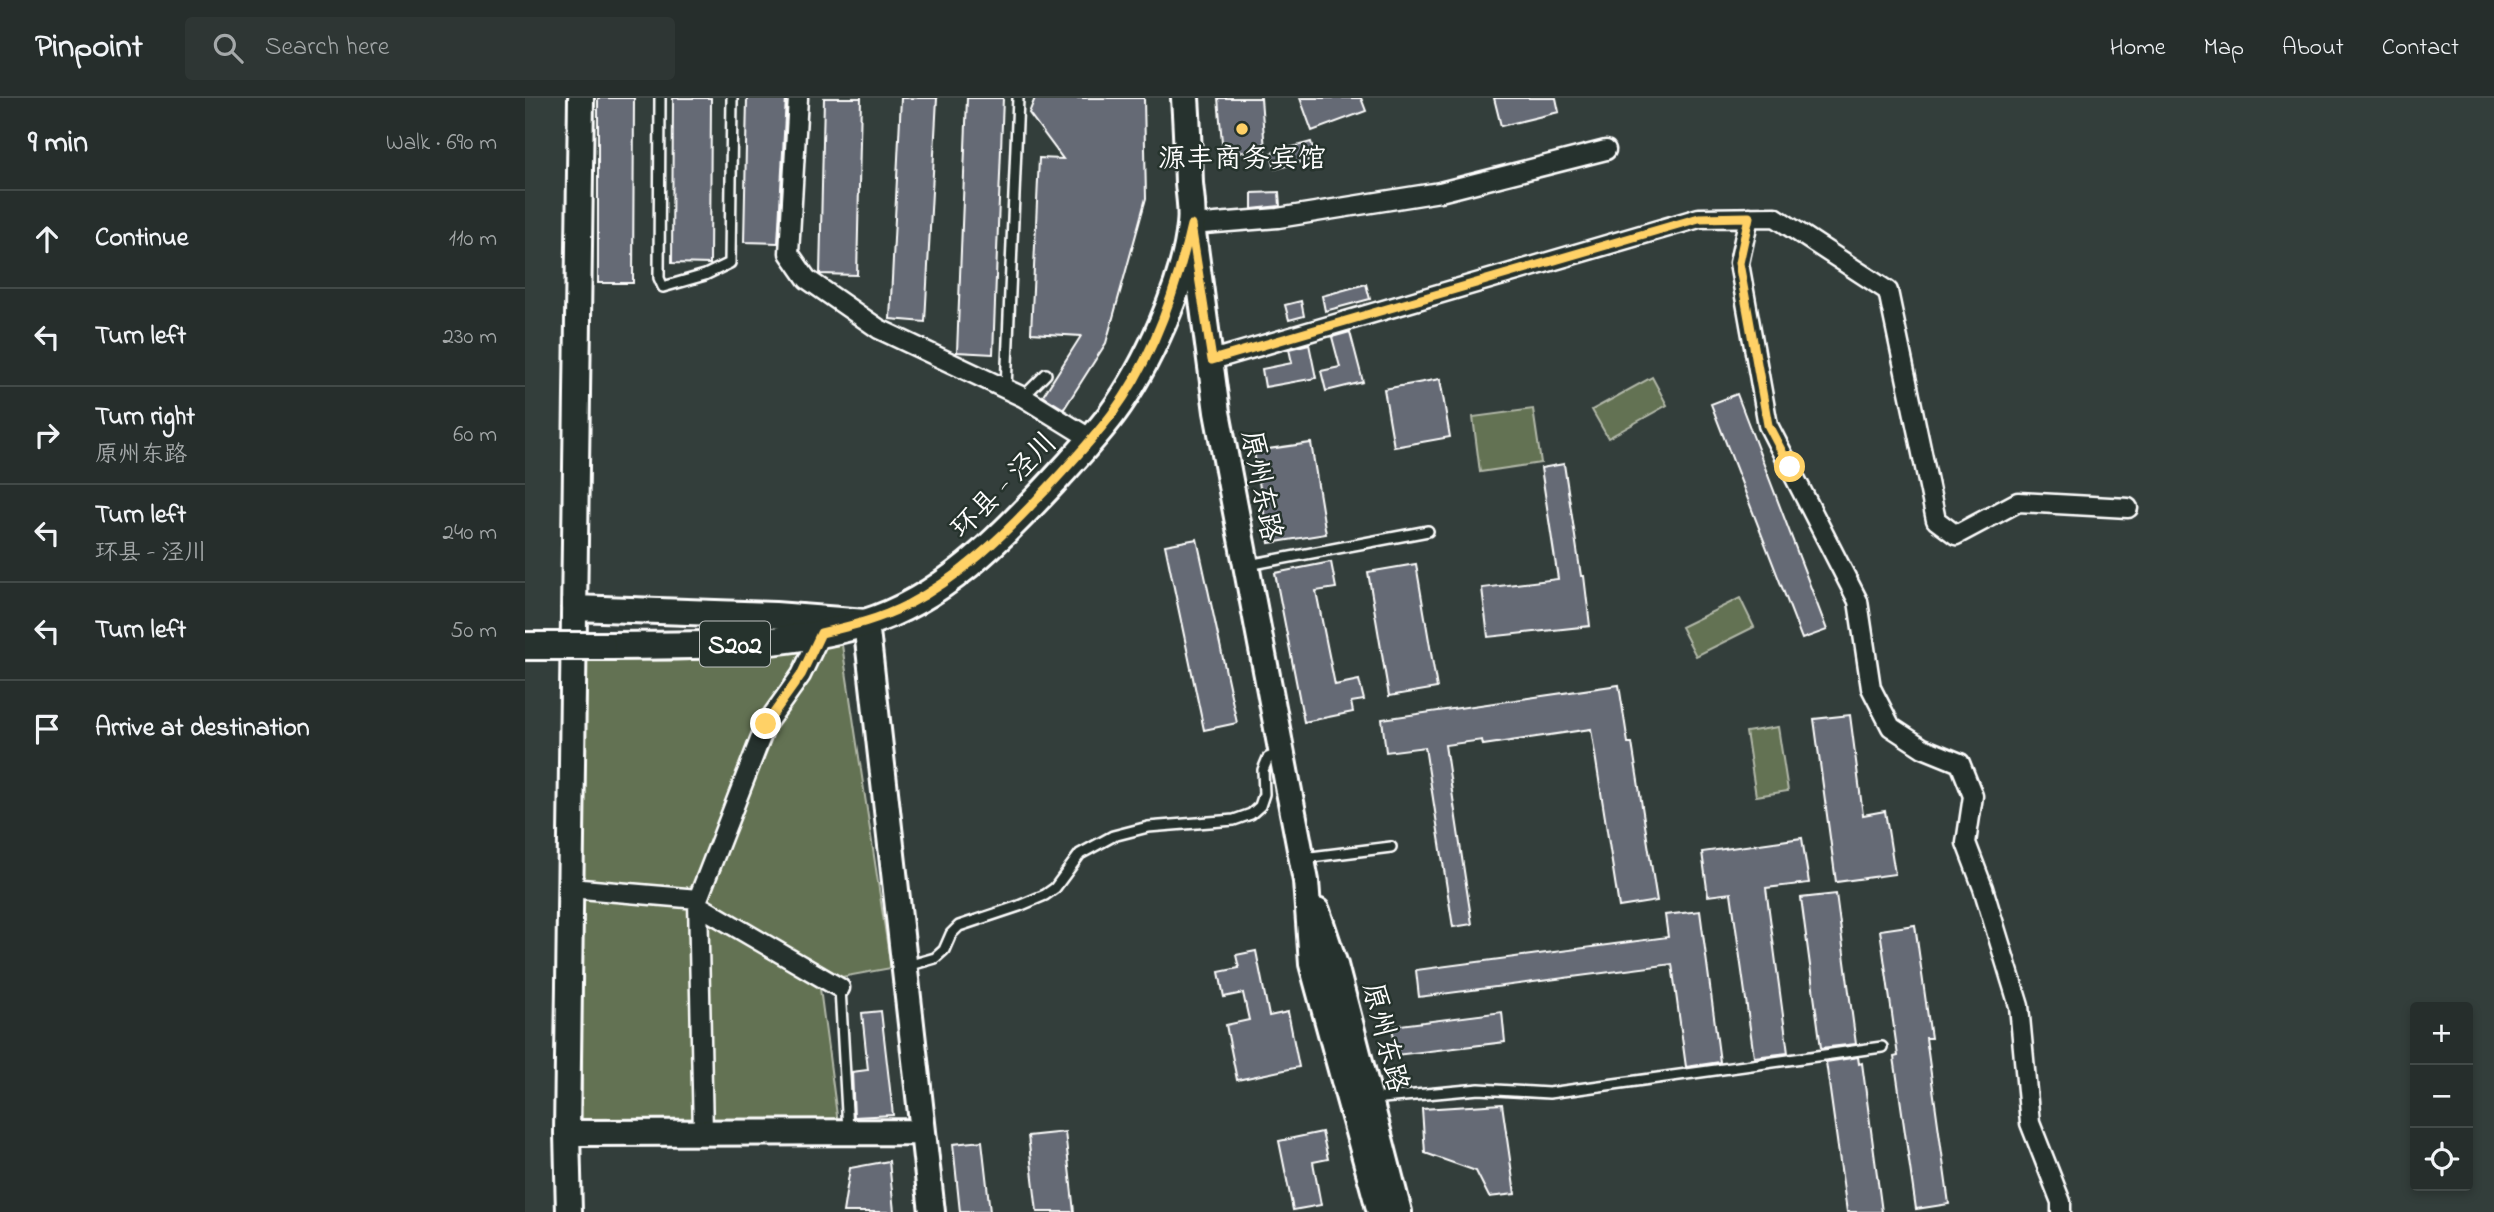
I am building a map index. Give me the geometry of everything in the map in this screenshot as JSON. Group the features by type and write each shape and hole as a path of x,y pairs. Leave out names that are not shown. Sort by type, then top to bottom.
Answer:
{"main road":[{"name":"原州东路","path":"1185,98 1191,225"},
{"name":"环县 - 泾川","path":"525,646 786,641 866,622 907,605 974,560 1005,535 1113,413 1142,365 1179,278 1191,225"}],"street":[{"path":"569,1212 567,1133 581,98"},
{"path":"798,98 789,253 807,279 879,329 1023,397 1091,439"},
{"path":"1191,225 1278,218 1440,192 1606,150"},
{"path":"1749,217 1739,263 1768,425 1858,601 1871,688 1891,727 1923,748 1960,763 1973,796 1966,844 1983,888 2019,1006 2031,1123 2061,1202 2061,1212"},
{"path":"1212,360 1699,218 1775,217 1888,291 1936,520 1956,535 2018,502 2128,508"},
{"name":"原州东路","path":"1191,225 1212,360 1217,412 1304,870 1312,964 1380,1212"},
{"path":"574,608 775,615 866,622 932,1212"},
{"path":"703,1133 698,902 766,724 801,675 821,633"},
{"name":"原州东路","path":"1304,870 1335,965 1399,1212"},
{"path":"570,888 698,902 840,988"},
{"path":"567,1133 923,1132"}],"lane":[{"path":"660,98 659,278 663,286 705,275 730,263 732,98"},
{"path":"1006,389 1018,98"},
{"path":"1023,397 1046,374"},
{"path":"1246,565 1427,531"},
{"path":"904,967 935,958 944,950 951,934 959,926 1045,895 1055,888 1080,854 1114,836 1148,827 1234,820 1251,814 1260,806 1264,794 1263,769 1268,758 1282,752"},
{"path":"1304,870 1391,847"},
{"path":"840,988 849,1132"},
{"path":"1370,1099 1479,1088 1549,1093 1882,1047"}],"green space":[{"path":"1652,377 1667,405 1608,438 1592,410"},
{"path":"1533,409 1541,463 1480,472 1473,417"},
{"path":"1740,598 1754,627 1696,656 1681,627"},
{"path":"842,645 891,968 819,981 838,1123 582,1126 583,659"},
{"path":"1778,727 1788,791 1756,796 1746,732"}],"building":[{"path":"598,98 634,98 633,283 598,283"},
{"path":"673,98 711,98 710,264 672,263"},
{"path":"747,98 786,98 778,243 744,242"},
{"path":"824,98 861,98 857,275 820,274"},
{"path":"901,98 937,98 925,322 890,319"},
{"path":"967,98 1003,98 993,354 957,352"},
{"path":"1035,98 1144,98 1146,198 1106,343 1064,409 1043,396 1081,336 1031,333 1039,158 1063,159 1029,113"},
{"path":"1218,98 1261,98 1265,150 1223,153"},
{"path":"1300,98 1361,98 1366,111 1312,131"},
{"path":"1494,98 1556,98 1559,112 1501,126"},
{"path":"1311,142 1316,158 1275,169 1271,153"},
{"path":"1279,192 1280,206 1252,209 1252,193"},
{"path":"1366,284 1370,299 1325,311 1322,296"},
{"path":"1301,301 1304,316 1289,320 1285,305"},
{"path":"1350,332 1363,382 1326,391 1321,371 1340,367 1332,337"},
{"path":"1309,344 1316,378 1265,387 1262,369 1292,363 1289,349"},
{"path":"1440,379 1450,437 1394,447 1384,389"},
{"path":"1737,394 1827,630 1802,639 1711,404"},
{"path":"1311,443 1326,534 1269,543 1254,451"},
{"path":"1564,464 1590,626 1488,637 1482,588 1558,579 1541,468"},
{"path":"1197,539 1237,723 1204,730 1165,545"},
{"path":"1331,562 1336,588 1316,591 1335,685 1359,680 1364,700 1351,702 1353,712 1304,722 1275,573"},
{"path":"1416,564 1437,688 1389,696 1368,572"},
{"path":"1619,685 1628,743 1632,743 1657,901 1619,907 1591,729 1483,745 1482,740 1445,745 1472,924 1453,927 1425,747 1386,752 1382,719"},
{"path":"1850,715 1863,815 1885,811 1895,874 1836,882 1814,719"},
{"path":"1802,838 1809,883 1766,888 1788,1053 1754,1057 1731,893 1708,896 1702,852"},
{"path":"1836,894 1856,1044 1821,1048 1801,898"},
{"path":"1700,911 1720,1062 1686,1067 1672,964 1419,997 1416,970 1668,937 1665,915"},
{"path":"1915,925 1931,1038 1926,1038 1949,1204 1916,1209 1894,1057 1898,1056 1880,930"},
{"path":"1256,951 1269,1016 1288,1012 1299,1067 1237,1080 1226,1025 1249,1020 1243,993 1224,997 1219,972 1239,968 1236,955"},
{"path":"881,1011 893,1115 854,1117 852,1072 868,1070 862,1013"},
{"path":"1502,1012 1505,1042 1396,1055 1392,1026"},
{"path":"1858,1057 1859,1064 1862,1063 1882,1212 1847,1212 1826,1062"},
{"path":"1502,1104 1515,1194 1489,1197 1476,1171 1425,1153 1422,1109"},
{"path":"1065,1132 1074,1212 1037,1212 1028,1136"},
{"path":"1322,1132 1328,1159 1313,1162 1321,1205 1293,1210 1279,1141"},
{"path":"982,1141 990,1212 960,1212 953,1144"},
{"path":"889,1161 894,1212 843,1212 850,1168"}],"place":[{"name":"源丰商务宾馆","path":"1242,129"}],"route":[{"path":"766,724 801,675 821,633 866,622 907,605 963,569 1005,535 1071,463 1113,413 1142,365 1179,278 1191,225 1212,360 1699,218 1749,217 1739,263 1768,425 1790,467"}]}
